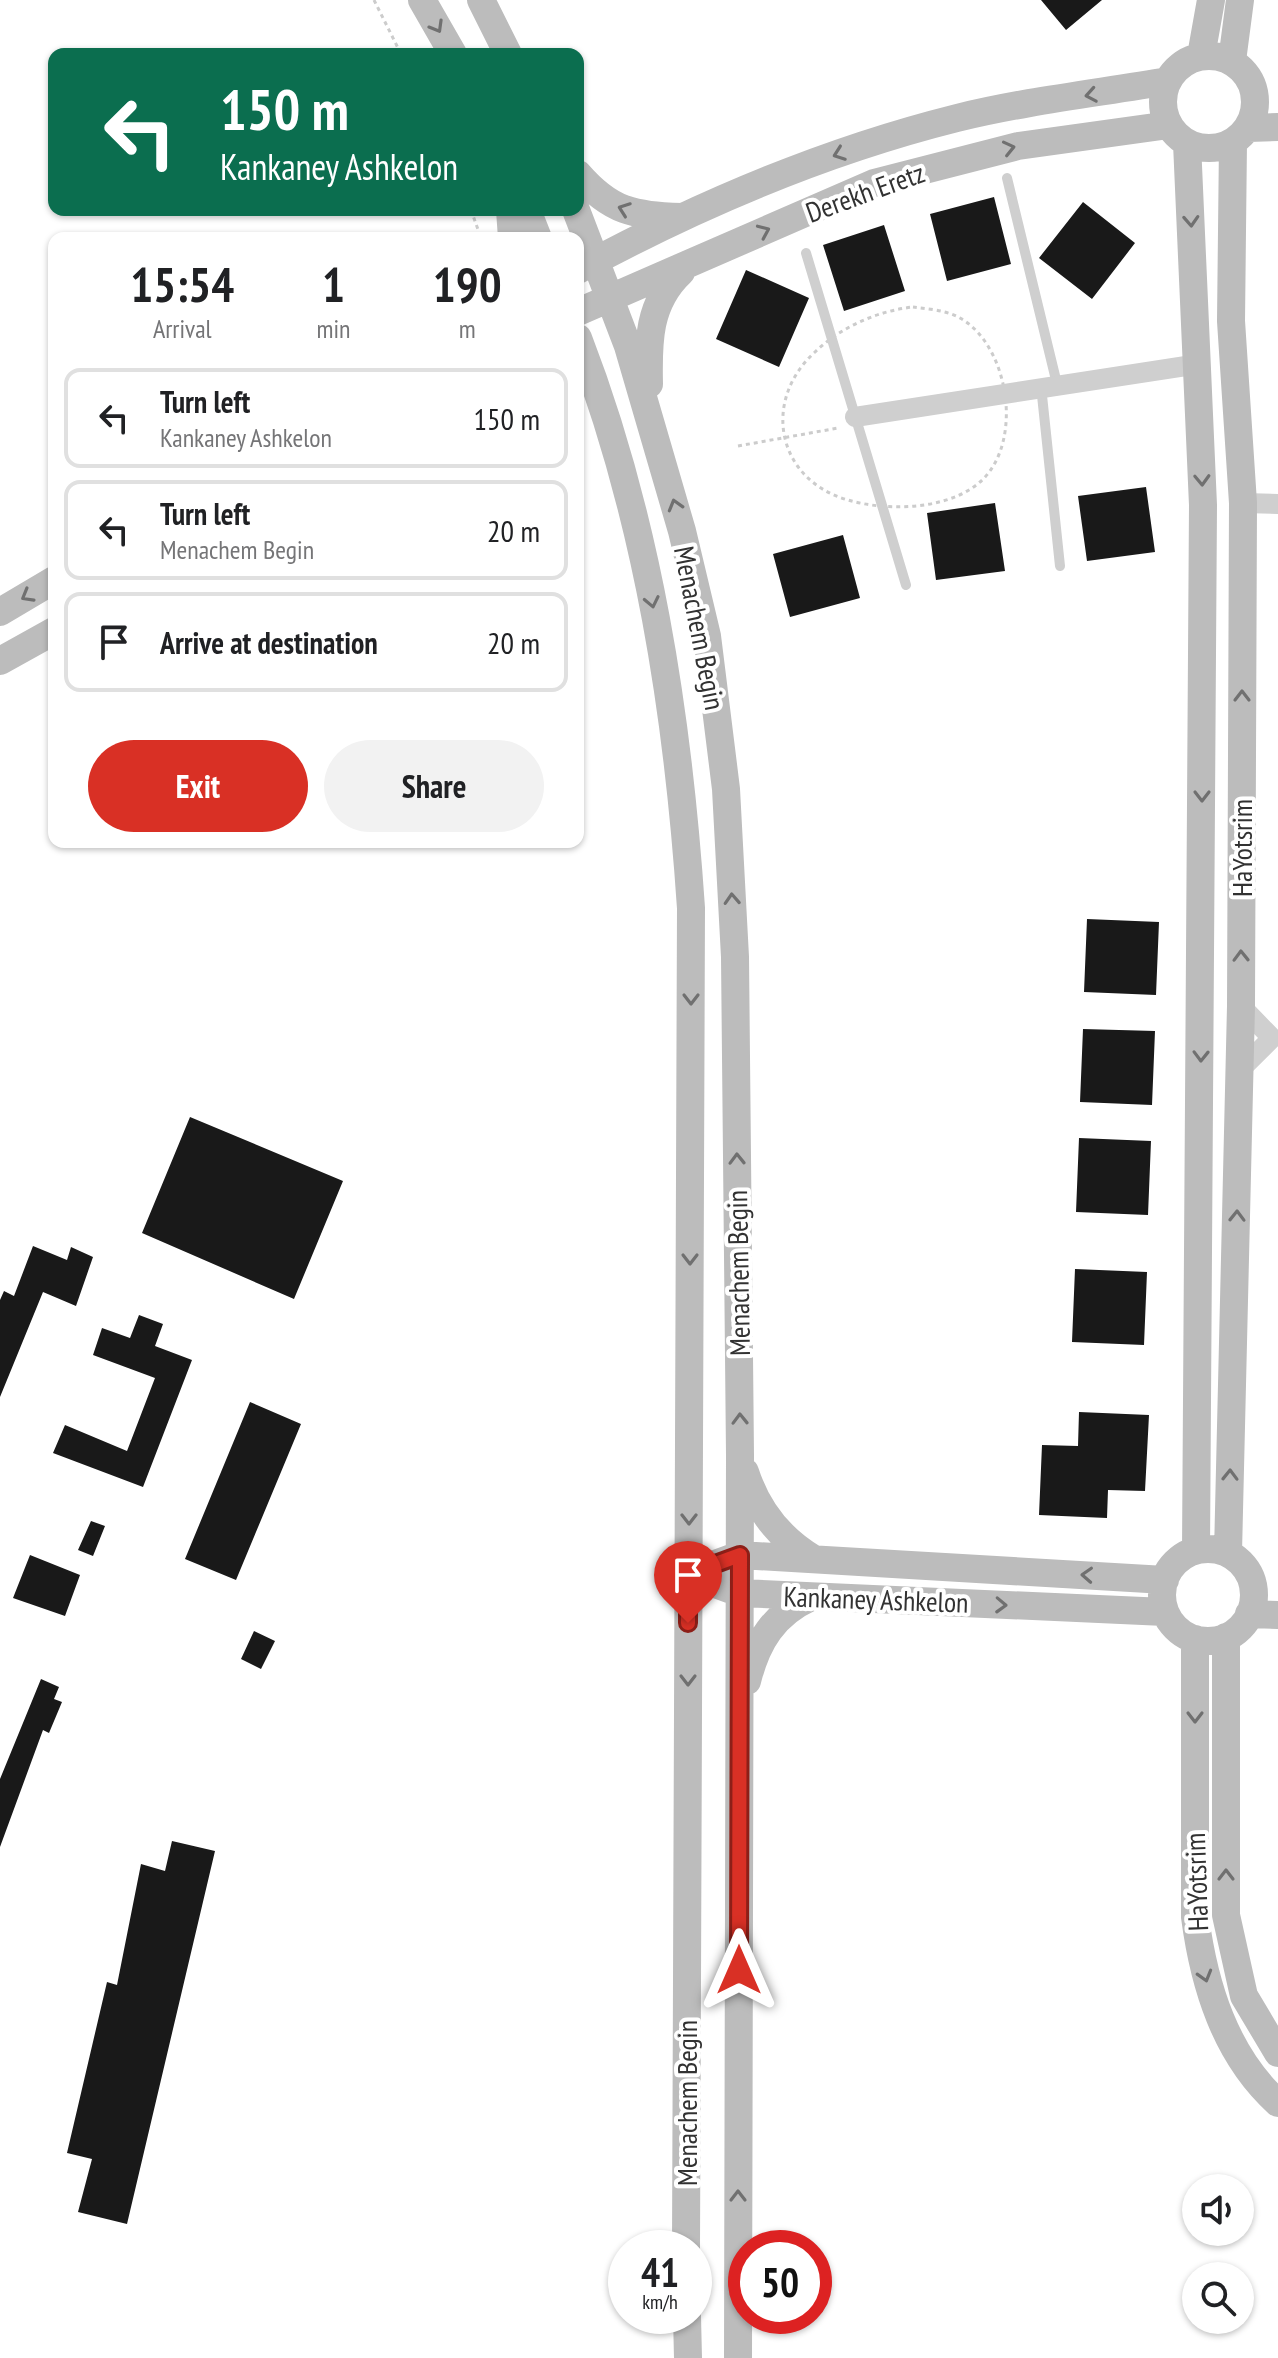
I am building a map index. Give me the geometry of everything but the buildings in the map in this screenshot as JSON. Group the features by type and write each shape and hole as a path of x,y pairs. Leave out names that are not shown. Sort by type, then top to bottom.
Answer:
{"main road":[{"path":"422,0 450,48"},
{"path":"481,0 505,48"},
{"path":"1201,56 1211,0"},
{"path":"1240,0 1240,70 1256,99 1240,135"},
{"path":"1278,82 1201,56 1182,65 1168,81 1163,103 1178,134 1210,149 1240,135 1278,127"},
{"name":"Derekh Eretz","path":"587,265 683,217 773,178 862,145 960,117 1168,81"},
{"name":"Derekh Eretz","path":"584,310 874,183 1018,146 1178,134"},
{"name":"HaYotsrim","path":"1178,134 1199,364 1203,505 1196,1550"},
{"name":"HaYotsrim","path":"1228,1553 1241,1069 1243,503 1231,321 1240,135"},
{"path":"584,181 598,196 622,211 683,217"},
{"path":"650,417 651,324 658,299 692,262"},
{"name":"Menachem Begin","path":"587,265 612,299 650,417 707,636 726,789 735,957 740,1455 738,2358"},
{"name":"Menachem Begin","path":"584,356 615,452 660,642 683,786 691,908 686,2230"},
{"path":"584,395 615,452"},
{"path":"0,612 48,584"},
{"path":"0,661 48,634"},
{"path":"740,1455 751,1491 770,1521 791,1545 815,1559"},
{"path":"1212,1549 1228,1553 1264,1578 1244,1624 1226,1637 1195,1639 1174,1626 1165,1612 1165,1580 1172,1566 1196,1550 1212,1549"},
{"name":"Kankaney Ashkelon","path":"688,1574 740,1555 1165,1580"},
{"name":"Kankaney Ashkelon","path":"688,1574 740,1593 1165,1612"},
{"path":"740,1721 748,1677 772,1623 789,1607 811,1597"},
{"path":"1249,1614 1278,1615"},
{"name":"HaYotsrim","path":"1226,1637 1226,1915 1244,1996 1278,2053"},
{"name":"HaYotsrim","path":"1195,1639 1195,1917 1200,1959 1214,2008 1240,2056 1278,2103"},
{"path":"687,2334 688,2358"}],"street":[{"path":"856,421 1049,385 1199,364"},
{"path":"1243,503 1278,504"},
{"path":"1241,1006 1275,1038 1241,1069"}],"lane":[{"path":"1007,178 1049,385 1060,566"},
{"path":"806,253 906,585"}],"path":[{"path":"374,0 398,48"},
{"path":"738,446 856,421"}],"route":[{"path":"688,1623 688,1574 740,1555 739,1970"}]}
